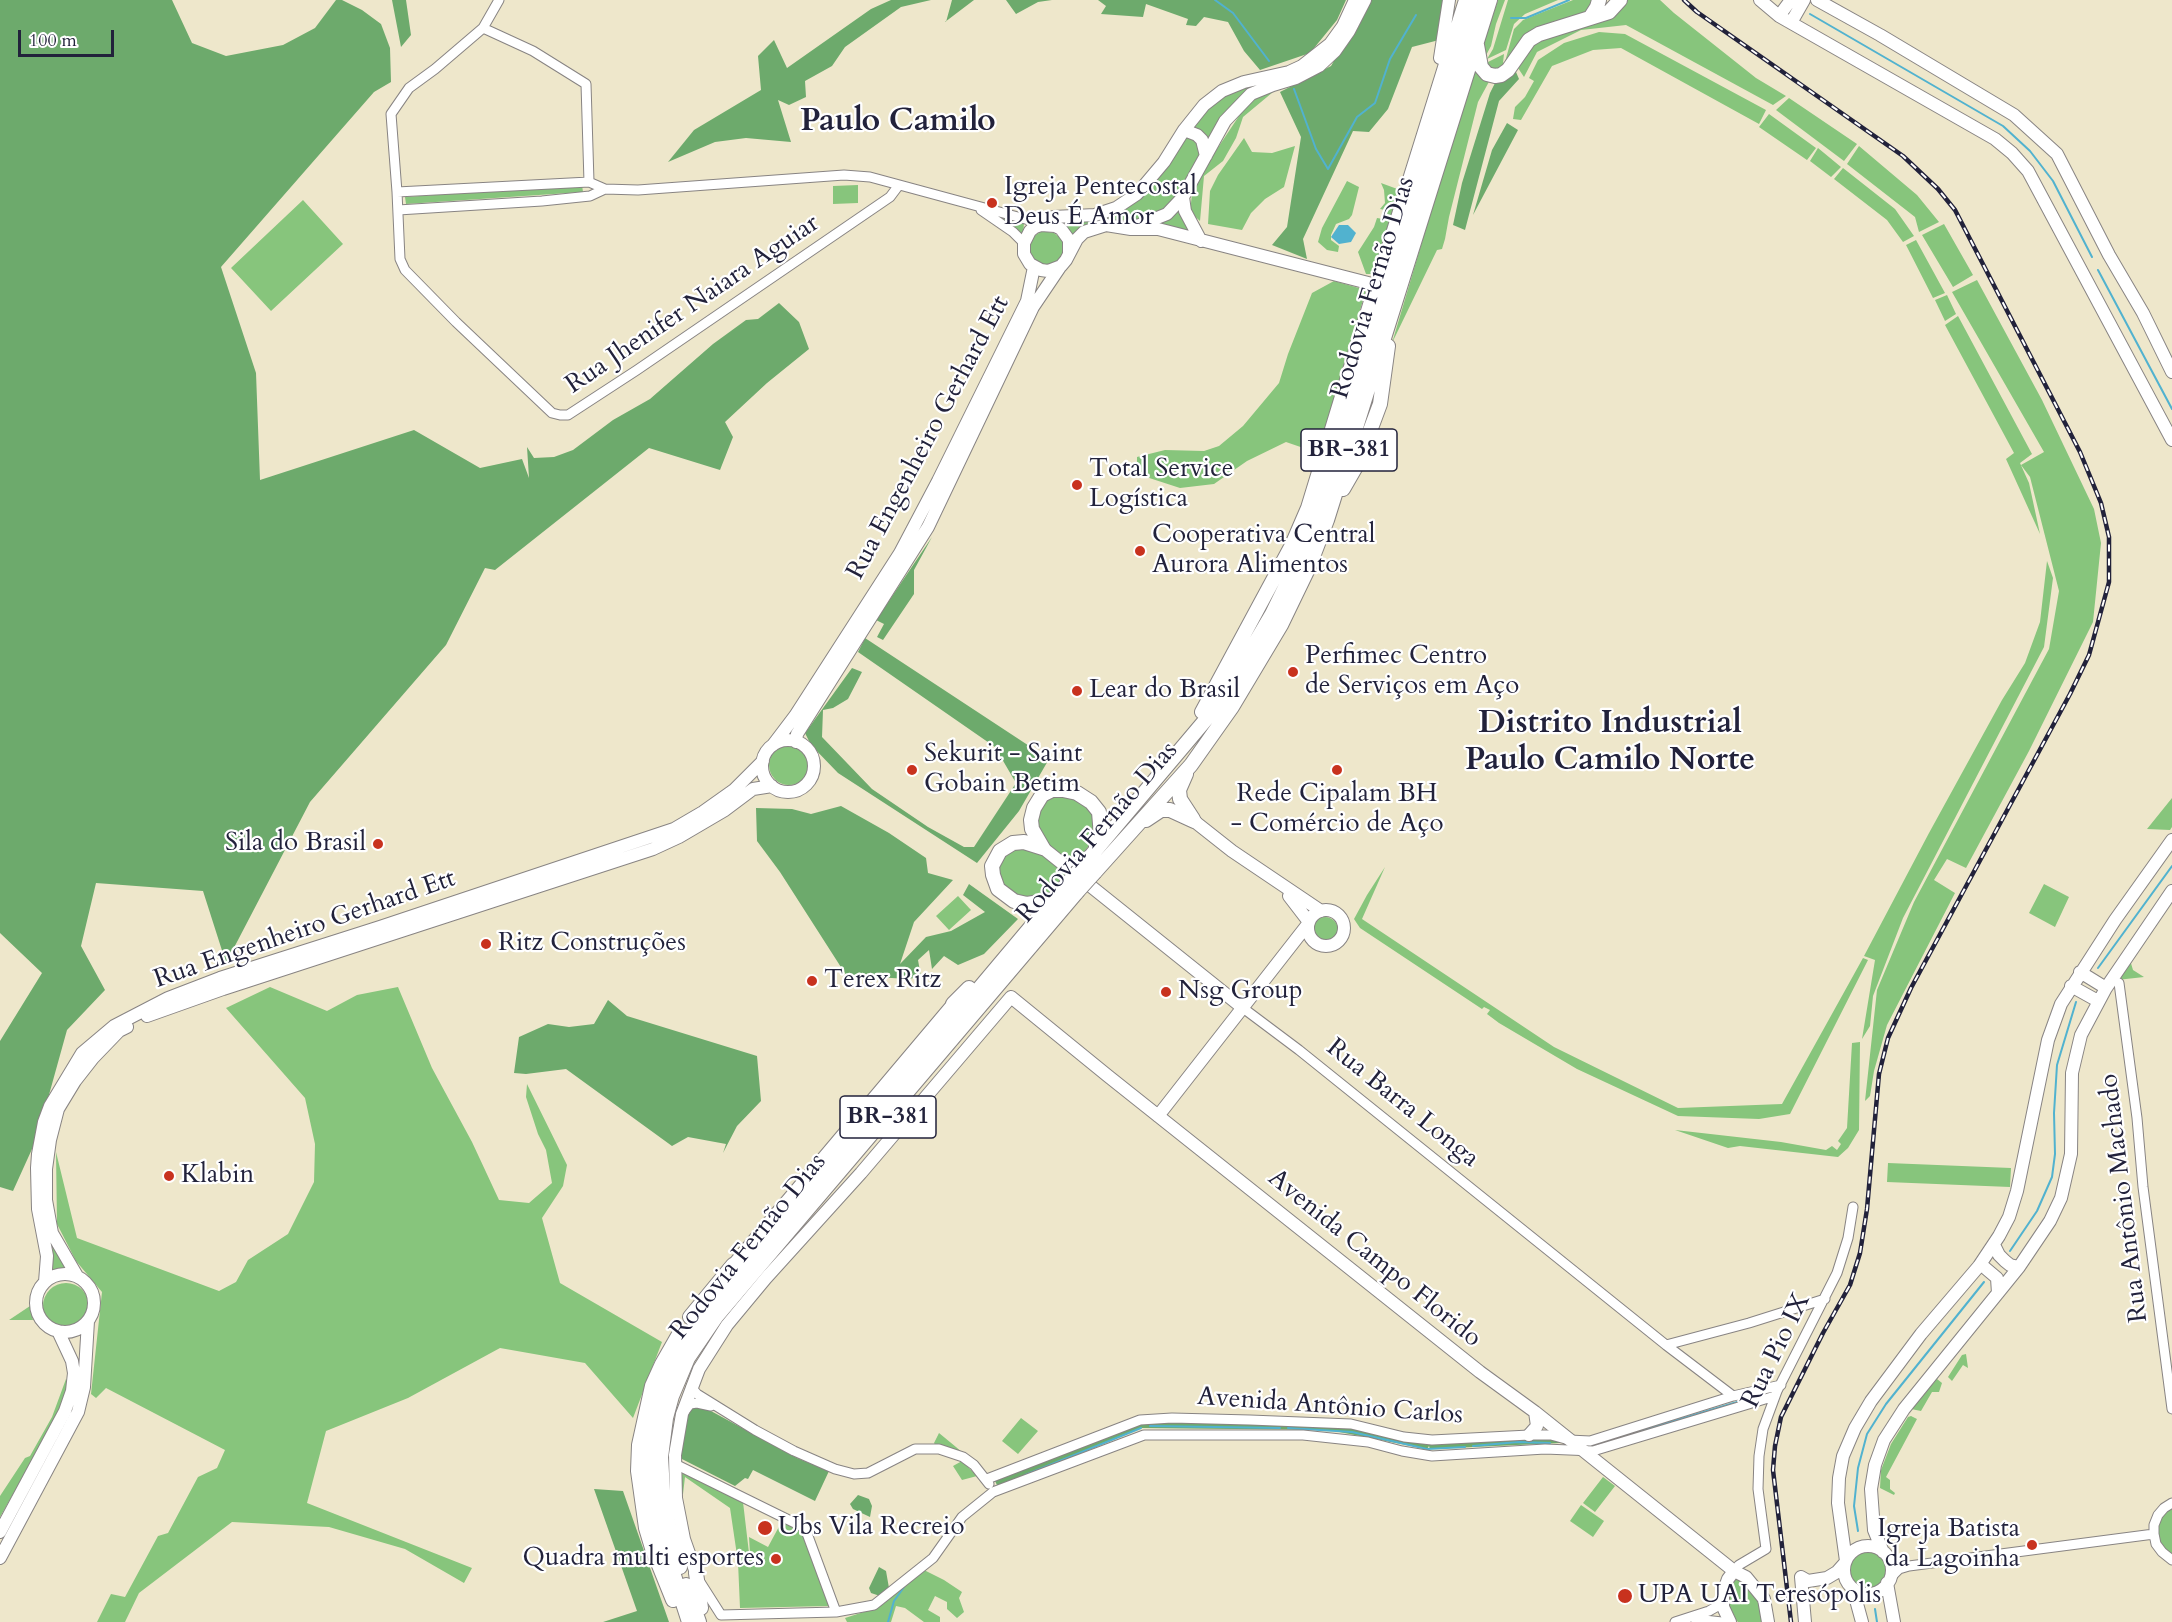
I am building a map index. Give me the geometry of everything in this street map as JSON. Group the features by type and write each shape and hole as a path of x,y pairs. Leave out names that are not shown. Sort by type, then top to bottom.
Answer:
{"highway":[{"name":"Rodovia Fernão Dias","path":"701,1622 675,1548 661,1475 666,1418 672,1396 688,1358 716,1317 1072,888 1218,704 1248,658 1294,569 1315,516 1477,0"},
{"name":"Rodovia Fernão Dias","path":"1091,864 1134,827 1191,765 1232,707 1281,625 1309,567 1327,520 1490,0"},
{"path":"1590,18 1599,0"},
{"path":"1479,31 1477,49 1480,67 1488,74 1495,76 1508,70 1529,40 1539,34 1609,12 1620,0"},
{"name":"BR-381","path":"1177,756 1210,700 1292,545 1308,508 1376,285"},
{"path":"1191,765 1179,790 1185,809 1194,820"},
{"path":"1043,848 1032,829 1031,820 1034,808 1042,795 1052,790 1077,793 1091,802 1099,812 1101,836 1091,864"},
{"path":"1134,827 1161,810 1180,813 1194,820"},
{"path":"1043,848 1024,842 1013,843 1000,851 992,866 994,884 1014,901 1026,904 1052,900"},
{"name":"Rodovia Fernão Dias","path":"689,1622 657,1523 651,1493 648,1455 655,1412 668,1373 688,1335 708,1309 1052,900 1072,888"},
{"name":"BR-381","path":"953,1004 984,974 999,965"},
{"path":"682,1622 646,1528 638,1471 639,1444 652,1386 662,1364 690,1318 733,1265"},
{"name":"BR-381","path":"696,1573 701,1622"}],"main road":[{"path":"1355,0 1343,26 1330,44 1302,66 1289,72 1244,82 1222,91 1204,105 1184,130 1164,162 1137,194 1116,208 1095,215 1053,217 1045,220 1030,231 1024,243 1024,254 1034,267 1048,271 1061,266 1077,239 1084,232 1106,225 1158,230 1376,285"},
{"path":"1131,229 1167,214 1184,197 1226,121 1251,94 1296,78 1319,66 1335,51 1349,31 1365,0"},
{"path":"1429,115 1449,0"},
{"name":"BR-381","path":"1376,285 1466,0"},
{"path":"1760,0 1779,16 1792,21 1995,139 2012,153 2028,171 2172,440"},
{"path":"1779,16 1791,0"},
{"path":"1792,21 1804,0"},
{"path":"1817,0 2014,115 2057,154 2143,313 2172,372"},
{"path":"1184,130 1197,135 1202,140 1206,156"},
{"path":"1184,197 1185,211 1201,241"},
{"path":"1038,226 1055,226 1061,229 1069,240 1069,253"},
{"name":"Rua Engenheiro Gerhard Ett","path":"77,1276 52,1233 46,1200 46,1169 50,1140 58,1109 75,1081 119,1031 180,1003 653,849 707,821 753,789 772,786 787,792 802,787 812,775 814,766 809,751 796,741 797,734 922,524 1033,307 1061,266"},
{"name":"Rua Engenheiro Gerhard Ett","path":"45,1282 47,1256 38,1209 37,1168 44,1122 55,1097 82,1053 114,1026 168,998 220,978 674,829 734,790 763,761 765,754 795,716 883,579 922,524 1027,301 1034,267"},
{"path":"773,745 780,741 796,741"},
{"path":"763,761 764,775 772,786"},
{"path":"1194,820 1232,851 1321,911"},
{"path":"1862,1622 1851,1587 1844,1576 1845,1562 1838,1503 1843,1456 1855,1428 1871,1401 1921,1334 1994,1245 2009,1217 2017,1191 2048,1040 2061,1004 2080,972 2172,840"},
{"name":"Rua Barra Longa","path":"1043,848 1243,1008"},
{"path":"1158,1116 1279,962 1309,928 1314,915 1330,910 1339,915 1344,924 1343,936 1336,944 1326,947 1315,944 1309,928 1303,911 1281,886"},
{"path":"1894,1622 1888,1581 1891,1572 1874,1530 1871,1489 1875,1465 1884,1440 1904,1409 2019,1268 2040,1238 2061,1198 2071,1155 2072,1073 2081,1035 2106,988 2172,891"},
{"path":"2080,972 2106,988"},
{"path":"2071,986 2098,1001"},
{"name":"Avenida Campo Florido","path":"691,1387 709,1350 727,1324 861,1173 1011,997 1480,1372 1535,1412 1734,1571 1746,1577 1760,1592 1766,1605 1768,1622"},
{"name":"Rodovia Fernão Dias","path":"733,1265 953,1004"},
{"path":"1994,1245 2005,1261 2019,1268"},
{"path":"1978,1266 1997,1278 1998,1293"},
{"path":"0,1558 78,1412 84,1387 88,1321 94,1305 93,1296 84,1281 77,1276 60,1274 45,1282 38,1293 37,1310 46,1325 58,1331 75,1331 88,1321"},
{"path":"0,1532 65,1411 72,1391 74,1373 72,1361 58,1331"},
{"name":"BR-381","path":"691,1387 677,1435 675,1464 676,1498 684,1539 696,1573"},
{"path":"1529,1435 1537,1426 1535,1412"},
{"path":"1802,1596 1810,1586 1837,1572 1855,1549 1870,1546 1886,1555"},
{"path":"1712,1552 1724,1572 1726,1583 1723,1603 1730,1622"},
{"path":"1726,1583 1734,1571"},
{"path":"1805,1622 1801,1577 1808,1581 1822,1580 1851,1587 1859,1592 1874,1593 1888,1581"}],"street":[{"name":"Rua Jhenifer Naiara Aguiar","path":"499,0 483,28 409,88 391,114 400,258 405,270 552,413 568,414 637,370 890,197 899,184"},
{"path":"483,28 533,51 586,84 590,182"},
{"path":"397,192 590,182 605,189 638,190 844,175 870,177 899,184 1029,220 1038,226"},
{"path":"398,210 561,199 590,196 605,189"},
{"path":"977,207 1013,232 1024,243"},
{"name":"Rua Antônio Machado","path":"2119,983 2172,1409"},
{"name":"Rua Barra Longa","path":"1243,1008 1299,1050 1666,1345 1733,1396"},
{"name":"Rua Pio IX","path":"1734,1571 1739,1565 1766,1549 1758,1489 1763,1429 1775,1396 1837,1273 1848,1238 1853,1207"},
{"path":"1666,1345 1749,1323 1825,1299"},
{"name":"Avenida Antônio Carlos","path":"987,1479 1140,1420 1182,1418 1351,1424 1404,1437 1432,1440 1551,1435 1569,1440 1590,1441 1733,1396 1781,1385"},
{"path":"691,1387 697,1394 755,1430 794,1451 846,1472 868,1473 915,1449 930,1448 963,1456 987,1479 993,1492"},
{"name":"Avenida Antônio Carlos","path":"696,1573 721,1615 836,1612 874,1605 933,1558 962,1517 993,1492 1144,1435 1303,1435 1368,1442 1432,1456 1545,1449 1593,1451 1775,1396"},
{"path":"682,1414 690,1404 698,1403 719,1408"},
{"path":"675,1464 805,1528 836,1612"},
{"path":"2172,1503 2158,1515 2154,1525 2156,1544 2172,1560"},
{"path":"1888,1581 1899,1569 1909,1566 2154,1534"},
{"path":"1886,1555 1898,1564 1909,1566"},
{"path":"1676,1622 1709,1611 1723,1603"},
{"path":"1690,1618 1722,1622"}],"green space":[{"path":"0,0 172,0 192,43 226,56 283,45 315,28 336,0 342,0 362,10 381,24 390,48 391,82 374,92 221,267 256,373 260,480 414,430 480,468 522,459 529,478 527,447 534,458 554,457 573,450 613,420 650,399 713,344 746,320 758,319 779,303 799,322 809,349 767,383 725,422 733,437 720,470 649,448 495,570 485,568 446,645 310,802 226,963 203,891 96,883 81,946 105,990 67,1030 37,1138 13,1191 0,1187 0,1041 42,973 0,933"},
{"path":"392,0 406,0 411,35 401,47"},
{"path":"891,0 931,0 901,7 845,47 832,66 805,81 806,97 789,105 778,100 791,142 746,138 715,142 668,162 694,130 761,90 758,56 774,40 787,68 871,9"},
{"path":"952,0 974,0 946,21"},
{"path":"1006,0 1052,0 1038,2 1016,14"},
{"path":"1098,0 1346,0 1337,20 1310,53 1260,70 1244,51 1228,22 1204,17 1196,26 1186,25 1188,19 1146,4 1143,17 1101,14 1106,6"},
{"path":"1370,0 1444,0 1439,40 1412,47 1388,109 1369,132 1353,131 1303,239 1307,259 1272,245 1287,227 1301,137 1280,92 1331,66"},
{"path":"1498,0 1505,0 1491,46 1484,59 1482,54 1486,36"},
{"path":"1508,0 1558,0 1525,14 1514,24 1506,50 1487,59 1493,49"},
{"path":"1573,0 1595,0 1588,13 1530,32 1517,45 1508,62 1500,69 1490,69 1486,63 1504,54 1503,63 1505,62 1514,29 1523,20"},
{"path":"1627,0 1660,0 1756,78 1786,96 1773,105 1626,25 1581,30 1537,52 1524,77 1518,68 1532,43 1549,34 1588,26 1609,18"},
{"path":"1599,32 1625,34 1766,110 1759,124 1621,48 1593,50 1552,66 1521,120 1513,119 1515,107 1525,97 1534,81 1529,78 1538,60 1564,43"},
{"path":"1476,60 1491,78 1478,102 1445,239 1442,249 1437,250 1392,343 1471,77 1475,72 1486,81"},
{"path":"1516,72 1519,79 1499,101 1465,230 1453,225 1462,183 1490,93 1497,79"},
{"path":"1273,81 1259,87 1209,145 1189,128 1205,108 1234,89"},
{"path":"1273,92 1243,117 1236,138 1223,161 1204,176 1200,221 1190,212 1192,194 1209,161 1247,104 1261,95"},
{"path":"1789,98 1857,144 1844,161 1776,110"},
{"path":"1769,114 1816,148 1807,160 1759,127"},
{"path":"1507,123 1518,130 1473,215 1492,150"},
{"path":"1183,138 1197,140 1203,152 1174,203 1148,220 1099,220 1085,227 1074,237 1053,222 1112,213"},
{"path":"1244,138 1252,152 1272,153 1295,146 1284,187 1265,199 1251,213 1242,230 1208,224 1210,191 1218,175"},
{"path":"1859,146 1917,195 1939,222 1919,232 1915,217 1847,164"},
{"path":"1818,148 1841,167 1831,177 1810,161"},
{"path":"1843,168 1895,209 1914,236 1903,242 1887,220 1834,179"},
{"path":"1347,181 1359,187 1352,215 1349,219 1336,224 1331,235 1331,240 1339,246 1338,252 1327,250 1318,242 1322,228"},
{"path":"1381,183 1400,190 1373,274 1366,274 1358,252 1377,218 1383,219 1385,210 1380,209 1385,203"},
{"path":"582,185 583,192 406,204 405,197"},
{"path":"858,185 858,203 833,204 833,186"},
{"path":"303,200 343,244 271,311 231,268"},
{"path":"1181,209 1190,237 1156,226"},
{"path":"990,214 1024,222 1023,239"},
{"path":"1944,224 1973,275 1953,287 1922,235"},
{"path":"1042,231 1054,233 1064,241 1065,254 1053,268 1030,262 1028,243 1031,238"},
{"path":"1916,240 1945,293 1933,298 1906,245"},
{"path":"1977,280 2042,400 2094,509 2101,543 2093,622 2029,751 1966,868 1947,859 1934,880 1955,893 1887,1025 1874,1071 1870,1096 1865,1101 1877,990 1914,902 2049,649 2059,591 2030,477 2021,465 2044,452 1952,292"},
{"path":"1334,281 1366,290 1318,453 1286,442 1247,461 1214,484 1180,488 1137,474 1137,457 1165,450 1204,451 1219,446 1243,426 1279,383 1312,293"},
{"path":"1947,295 1956,314 1945,321 1935,300"},
{"path":"1958,316 2032,454 2020,463 2029,483 2040,534 2006,459 2014,453 1945,325"},
{"path":"932,537 914,570 914,594 883,640 877,637 884,624 876,620"},
{"path":"2047,561 2053,578 2044,647 1903,918 1873,996 1870,1026 1862,1039 1875,960 1864,956 2002,700 2025,663 2040,622"},
{"path":"865,638 1049,759 1019,811 977,863 838,773 811,745 805,733 852,668 862,672 848,699 833,708 823,710 822,737 872,789 928,827 964,847 974,847 1016,783 995,747 858,652"},
{"path":"789,745 797,746 803,751 808,757 808,773 803,779 797,784 789,785 781,784 775,779 770,773 769,765 770,757 775,751 781,746"},
{"path":"1071,795 1096,815 1097,836 1074,864 1045,842 1037,831 1035,811 1047,798"},
{"path":"2172,798 2172,827 2170,830 2147,829"},
{"path":"841,806 889,833 926,858 928,873 953,880 914,922 900,964 926,937 951,931 985,912 963,895 969,884 1018,919 984,954 958,965 944,956 932,969 929,950 918,960 921,977 907,979 846,975 780,872 757,841 756,808 792,809 811,814"},
{"path":"1028,846 1066,874 1046,898 1031,901 1013,896 1000,886 996,871 1001,855 1013,847"},
{"path":"1385,867 1362,919 1554,1047 1678,1108 1782,1104 1863,958 1868,960 1790,1114 1759,1119 1678,1116 1577,1069 1499,1023 1487,1014 1490,1010 1484,1007 1482,1009 1360,928 1354,919"},
{"path":"2044,884 2069,897 2055,927 2029,913"},
{"path":"958,896 971,910 949,930 936,916"},
{"path":"1325,917 1334,921 1338,930 1334,939 1325,943 1316,939 1312,930 1316,921"},
{"path":"2130,960 2133,970 2144,977 2117,980"},
{"path":"270,987 327,1011 357,995 398,987 432,1068 472,1142 499,1200 529,1203 552,1183 546,1150 538,1134 526,1097 527,1084 567,1165 563,1186 542,1218 560,1283 662,1342 633,1418 585,1363 500,1348 408,1398 326,1431 307,1503 472,1568 464,1583 405,1549 329,1527 232,1522 139,1593 125,1622 97,1622 111,1594 125,1597 158,1536 168,1533 198,1477 217,1468 225,1450 106,1388 96,1398 91,1394 102,1292 76,1261 57,1224 56,1152 77,1238 219,1291 236,1282 248,1260 288,1234 314,1182 315,1144 305,1098 226,1008"},
{"path":"608,1000 627,1016 757,1056 761,1101 737,1126 723,1153 726,1144 688,1137 672,1146 566,1069 526,1074 514,1073 519,1037 548,1024 569,1027 594,1024"},
{"path":"1860,1042 1859,1130 1848,1148 1838,1157 1740,1146 1728,1148 1675,1130 1781,1142 1826,1150 1832,1146 1837,1150 1841,1144 1838,1141 1847,1128 1852,1043"},
{"path":"1888,1163 2011,1168 2010,1187 1887,1182"},
{"path":"53,1244 66,1268 50,1273"},
{"path":"66,1283 82,1290 89,1306 82,1322 66,1329 50,1322 43,1306 50,1290"},
{"path":"30,1306 33,1320 9,1320"},
{"path":"1966,1354 1968,1368 1963,1365 1952,1381 1948,1377 1962,1355"},
{"path":"66,1379 69,1383 61,1410 0,1517 0,1496 25,1458 30,1456 52,1417"},
{"path":"1937,1379 1942,1383 1939,1392 1932,1392 1921,1411 1911,1409"},
{"path":"700,1405 797,1458 829,1471 815,1501 753,1470 748,1479 745,1478 735,1486 676,1456 684,1411"},
{"path":"1908,1417 1917,1419 1886,1477 1890,1480 1890,1489 1895,1493 1894,1495 1880,1488 1881,1470 1891,1444"},
{"path":"1021,1418 1038,1431 1018,1454 1002,1441"},
{"path":"1142,1422 1328,1423 1429,1445 1560,1438 1560,1443 1430,1449 1429,1446 1427,1449 1329,1430 1141,1428 998,1487 995,1481"},
{"path":"939,1433 972,1461 936,1446 934,1443"},
{"path":"962,1461 977,1476 962,1480 953,1466"},
{"path":"683,1473 743,1502 751,1570 749,1537 768,1547 782,1521 800,1528 831,1604 829,1606 740,1608 738,1562 730,1508 685,1477 682,1494 681,1476"},
{"path":"1603,1477 1615,1486 1595,1512 1583,1503"},
{"path":"594,1489 623,1491 669,1622 603,1622 637,1611"},
{"path":"858,1495 869,1499 872,1506 870,1517 853,1509 850,1504"},
{"path":"1581,1505 1604,1521 1593,1537 1570,1521"},
{"path":"2172,1505 2172,1558 2157,1541 2157,1523"},
{"path":"1868,1551 1882,1557 1888,1571 1882,1585 1868,1591 1854,1585 1848,1571 1854,1557"},
{"path":"879,1567 886,1571 889,1588 883,1597 871,1593 869,1588"},
{"path":"920,1568 962,1592 959,1598 964,1612 957,1618 947,1609 947,1602 935,1596 928,1610 940,1617 940,1622 924,1622 905,1608 896,1606 891,1622 847,1622 845,1618 873,1609"},
{"path":"1734,1576 1758,1591 1766,1622 1738,1622 1732,1616 1727,1602"}],"water":[{"path":"1339,225 1348,225 1356,233 1351,242 1339,244 1331,237"}],"waterway":[{"path":"1215,0 1233,13 1269,61"},
{"path":"1511,18 1526,18 1569,0"},
{"path":"1810,14 2003,126 2030,151 2053,181 2092,257"},
{"path":"1294,89 1316,149 1328,169 1357,117 1375,103 1390,59 1416,15"},
{"path":"2098,270 2172,409"},
{"path":"2098,968 2172,866"},
{"path":"2010,1251 2037,1211 2052,1177 2055,1154 2054,1113 2057,1065 2076,1002"},
{"path":"1858,1531 1854,1506 1858,1468 1867,1434 1886,1404 1984,1282"},
{"path":"1613,1439 1764,1394"},
{"path":"1150,1426 1280,1428"},
{"path":"1025,1475 1141,1428"},
{"path":"1288,1428 1352,1432 1427,1449 1465,1447"},
{"path":"1473,1446 1518,1442 1550,1443"},
{"path":"888,1622 894,1601 904,1587"},
{"path":"1875,1609 1877,1622"}],"railway":[{"path":"1684,0 1697,12 1903,156 1938,189 1955,210 2080,452 2101,503 2109,537 2109,582 2089,655 1911,988 1888,1038 1879,1074 1867,1209 1860,1253 1850,1285 1781,1417 1775,1446 1773,1470 1791,1622"}],"place":[{"name":"Igreja Pentecostal Deus É Amor","path":"992,203"},
{"name":"Total Service Logística","path":"1077,485"},
{"name":"Cooperativa Central Aurora Alimentos","path":"1140,551"},
{"name":"Perfimec Centro de Serviços em Aço","path":"1293,672"},
{"name":"Lear do Brasil","path":"1077,691"},
{"name":"Sekurit - Saint Gobain Betim","path":"912,770"},
{"name":"Rede Cipalam BH - Comércio de Aço","path":"1337,770"},
{"name":"Sila do Brasil","path":"378,844"},
{"name":"Ritz Construções","path":"486,944"},
{"name":"Terex Ritz","path":"812,981"},
{"name":"Nsg Group","path":"1166,992"},
{"name":"Klabin","path":"169,1176"},
{"name":"Ubs Vila Recreio","path":"765,1528"},
{"name":"Igreja Batista da Lagoinha","path":"2032,1545"},
{"name":"Quadra multi esportes","path":"776,1559"},
{"name":"UPA UAI Teresópolis","path":"1625,1596"}],"district":[{"name":"Paulo Camilo","path":"898,123"},
{"name":"Distrito Industrial Paulo Camilo Norte","path":"1610,744"}]}
